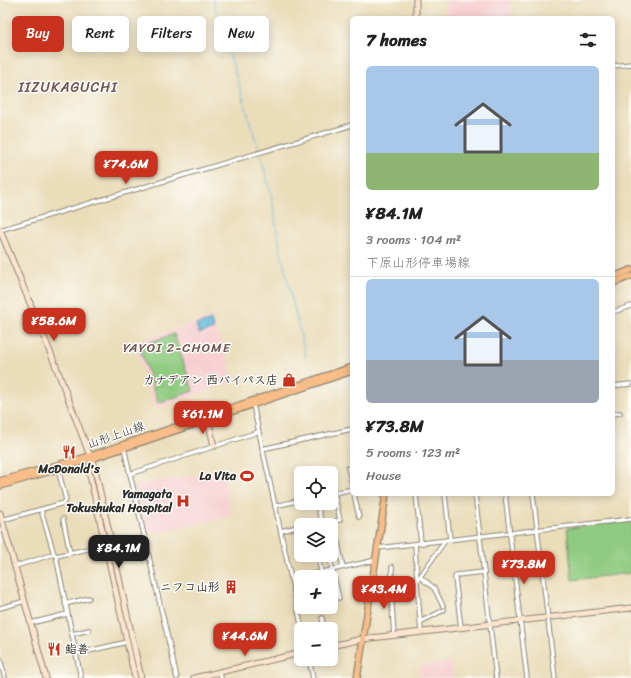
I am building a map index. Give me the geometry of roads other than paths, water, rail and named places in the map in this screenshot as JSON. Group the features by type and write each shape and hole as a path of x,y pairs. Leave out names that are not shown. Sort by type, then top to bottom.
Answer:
{"main road":[{"path":"416,0 416,16"},
{"path":"0,230 55,364 95,470 141,678"},
{"path":"615,276 631,270"},
{"path":"615,281 631,276"},
{"name":"山形上山線","path":"0,486 91,458 350,368"},
{"name":"山形上山線","path":"0,481 124,448 350,372"},
{"path":"208,420 214,446"},
{"path":"91,458 88,471 135,678"},
{"path":"357,678 386,496"},
{"path":"0,513 46,678"},
{"path":"338,644 362,639 631,608"},
{"path":"194,678 294,655"}],"street":[{"path":"615,66 631,64"},
{"path":"0,230 350,126"},
{"path":"615,311 631,306"},
{"path":"615,386 631,384"},
{"path":"253,405 300,622"},
{"path":"615,414 620,413"},
{"path":"262,449 350,429"},
{"path":"130,474 258,432"},
{"path":"124,448 177,678"},
{"path":"348,468 350,476"},
{"path":"2,520 64,503 66,500 58,469"},
{"path":"338,492 350,489"},
{"path":"354,496 359,517"},
{"path":"416,496 421,543"},
{"path":"445,496 450,540"},
{"path":"475,496 496,678"},
{"path":"505,496 527,678"},
{"path":"533,496 555,678"},
{"path":"275,506 294,502"},
{"path":"41,510 55,555 81,678"},
{"path":"319,510 322,524 340,520 337,510"},
{"path":"63,519 70,552"},
{"path":"378,548 631,519"},
{"path":"281,531 294,528"},
{"path":"417,581 445,541"},
{"path":"338,543 343,567"},
{"path":"415,544 421,632"},
{"path":"16,566 55,555 105,545"},
{"path":"331,562 333,570 376,560"},
{"path":"392,567 392,580 389,590 391,592 394,636"},
{"path":"461,628 455,578 456,575 484,572"},
{"path":"420,577 434,588 443,606"},
{"path":"370,591 389,590"},
{"path":"338,593 339,598"},
{"path":"65,604 89,598"},
{"path":"0,608 25,602"},
{"path":"420,622 444,610"},
{"path":"31,623 67,614"},
{"path":"322,618 323,622"},
{"path":"72,634 89,630"},
{"path":"76,654 127,642"},
{"path":"0,659 6,678"},
{"path":"310,666 313,678"},
{"path":"220,671 221,678"}],"water":[{"path":"211,320 214,329 199,334 196,325"}],"waterway":[{"path":"213,0 259,151"},
{"path":"260,155 271,193 280,249 306,357"}],"place":[{"name":"カナデアン 西バイパス店","path":"289,380"},
{"name":"McDonald's","path":"69,452"},
{"name":"La Vita","path":"247,476"},
{"name":"Yamagata Tokushukai Hospital","path":"183,501"},
{"name":"ニフコ山形","path":"231,587"},
{"name":"鮨善","path":"54,649"}],"district":[{"name":"IIZUKAGUCHI","path":"68,87"},
{"name":"YAYOI 2-CHOME","path":"177,347"}]}
